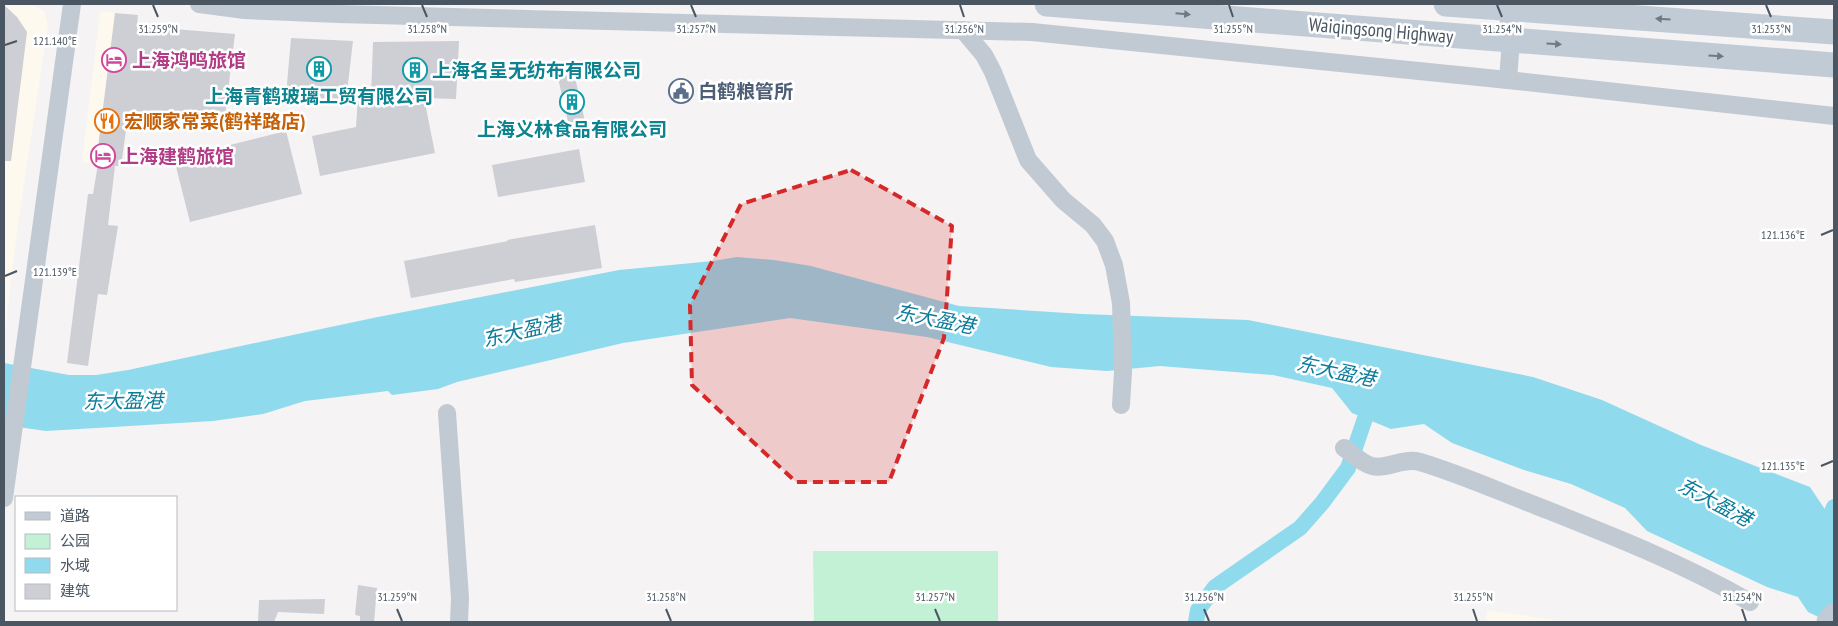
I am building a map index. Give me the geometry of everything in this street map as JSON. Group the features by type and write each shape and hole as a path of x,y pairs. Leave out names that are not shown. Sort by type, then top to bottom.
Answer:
{"main road":[{"name":"Waiqingsong Highway","path":"1047,4 1834,65"},
{"name":"Waiqingsong Highway","path":"1446,4 1507,6 1834,32"},
{"path":"1829,622 1834,616"}],"street":[{"path":"4,498 72,4"},
{"path":"199,4 245,10 338,14 1032,32 1833,113"},
{"path":"1507,6 1512,40 1508,80"},
{"path":"972,30 993,72 1028,160 1063,200 1093,226 1105,241 1114,265 1121,303 1122,405"},
{"path":"447,413 460,622"},
{"path":"1344,448 1369,466 1374,467 1406,460 1418,461 1645,549 1712,581 1750,602"}],"highlighted area":[{"path":"851,170 952,226 944,338 889,482 796,482 692,385 690,305 741,204"}],"shaded area":[{"path":"4,4 32,4 44,11 48,25 18,224 4,340"},
{"path":"100,11 138,15 121,166 82,162"},
{"path":"1487,610 1567,622 1486,622"}],"green space":[{"path":"813,551 998,551 998,622 814,622"}],"water":[{"name":"东大盈港","path":"737,257 811,266 959,306 1082,314 1248,320 1533,377 1602,400 1701,445 1810,487 1834,523 1834,622 1829,622 1808,612 1798,597 1767,587 1647,531 1625,508 1571,484 1524,470 1452,443 1424,424 1391,429 1352,413 1332,388 1273,375 1160,366 1107,371 1051,367 927,337 790,318 623,343 457,382 438,389 392,395 388,391 305,401 263,414 213,421 46,431 4,425 4,363 69,375 96,375 619,270"}],"building":[{"path":"4,5 17,17 27,32 11,161 4,161"},
{"path":"115,13 138,15 137,26 235,34 224,124 128,116 121,166 115,166 108,225 118,226 107,295 98,294 88,366 67,363 88,194 93,194 98,164 96,163"},
{"name":"上海青鹤玻璃工贸有限公司","path":"291,38 353,41 346,101 286,96"},
{"path":"459,41 456,99 424,98 435,153 320,176 312,136 356,127 358,97 371,98 373,42"},
{"name":"上海义林食品有限公司","path":"574,73 586,126 570,130 558,78"},
{"path":"286,131 302,194 190,222 174,159"},
{"path":"579,149 585,182 498,197 492,165"},
{"path":"595,225 602,268 515,282 514,279 411,298 404,261 507,240"},
{"path":"358,585 377,588 374,622 360,622 360,616 355,615"},
{"path":"325,599 324,614 278,612 274,622 258,622 259,600"}],"waterway":[{"name":"东大盈港","path":"1196,622 1198,610 1215,587 1300,528 1322,503 1348,468 1372,398"},
{"path":"1822,537 1834,507"}],"place":[{"name":"上海鸿鸣旅馆","path":"114,60"},
{"name":"上海青鹤玻璃工贸有限公司","path":"319,69"},
{"name":"上海名呈无纺布有限公司","path":"415,70"},
{"name":"白鹤粮管所","path":"681,91"},
{"name":"上海义林食品有限公司","path":"572,102"},
{"name":"宏顺家常菜(鹤祥路店)","path":"107,121"},
{"name":"上海建鹤旅馆","path":"103,156"}]}
